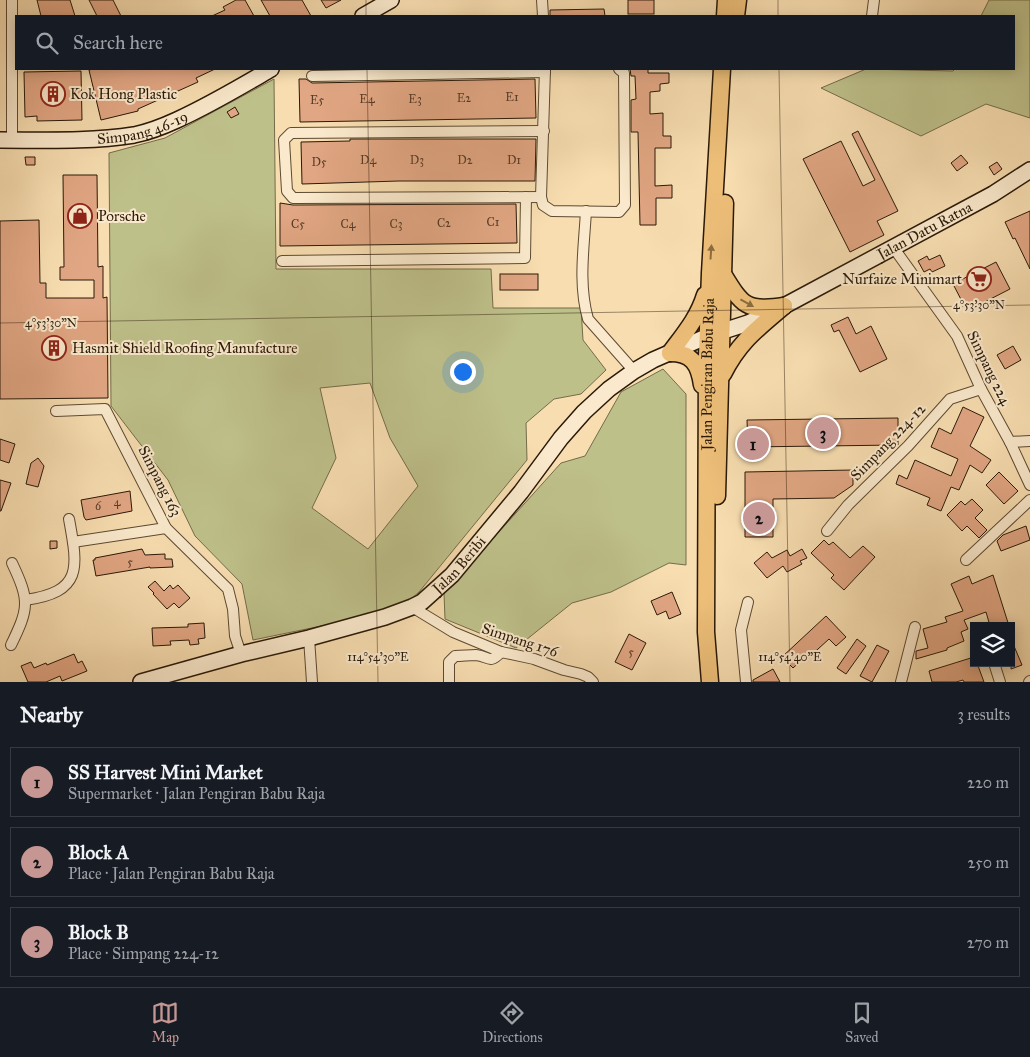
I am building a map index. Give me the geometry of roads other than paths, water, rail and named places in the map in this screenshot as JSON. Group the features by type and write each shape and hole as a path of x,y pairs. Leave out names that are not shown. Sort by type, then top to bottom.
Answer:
{"main road":[{"path":"365,15 391,0"},
{"path":"726,0 726,15"},
{"path":"736,15 738,0"},
{"name":"Simpang 46-19","path":"6,140 60,141 135,135 163,126 188,114 270,70"},
{"name":"Jalan Pengiran Babu Raja","path":"710,682 706,632 707,429 715,334 722,70"},
{"name":"Jalan Pengiran Babu Raja","path":"716,273 727,162 733,70"},
{"name":"Jalan Datu Ratna","path":"715,334 757,319 784,306 993,194 1030,170"},
{"path":"670,352 698,314 716,273 744,302 758,308 784,306"},
{"path":"722,377 735,352 743,342 784,306"},
{"name":"Jalan Pengiran Babu Raja","path":"710,682 722,377 715,334"},
{"name":"Jalan Beribi","path":"141,682 385,617 422,602 452,576 521,492 561,438 584,412 634,371 670,352 715,334"},
{"path":"670,352 684,354 692,359 700,371 707,429"}],"street":[{"path":"6,140 12,0"},
{"path":"542,0 543,15"},
{"path":"872,15 874,0"},
{"path":"312,76 545,71 541,197 543,205 552,211 618,212 625,205 624,74 620,70"},
{"path":"541,197 293,198 287,190 284,140 291,133 544,131"},
{"path":"282,260 525,258 526,197"},
{"path":"586,212 582,271 585,308 588,319 634,371"},
{"name":"Simpang 224","path":"893,247 957,336 981,389 1010,442 1030,485"},
{"name":"Simpang 224-12","path":"827,531 848,505 908,446 950,399 981,389"},
{"name":"Simpang 163","path":"56,411 105,409 166,528 228,589 233,609 235,636 241,654"},
{"path":"1010,442 1030,441"},
{"path":"966,560 1030,500"},
{"path":"25,600 51,595 71,580 74,567 73,542 69,519"},
{"path":"73,542 166,528"},
{"path":"11,645 24,618 25,600 22,584 12,563"},
{"path":"746,682 741,630 748,602"},
{"name":"Simpang 176","path":"412,607 453,632 501,652 534,659 581,674 593,682"},
{"path":"901,682 915,626"},
{"path":"309,638 312,682"},
{"path":"449,682 449,662 456,656 478,655 489,660 496,658 501,652"},
{"path":"995,667 1000,682"}],"place":[{"name":"Kok Hong Plastic","path":"53,94"},
{"name":"Porsche","path":"80,216"},
{"name":"Nurfaize Minimart","path":"979,279"},
{"name":"Hasmit Shield Roofing Manufacture","path":"54,348"},
{"name":"Block B","path":"823,433"},
{"name":"SS Harvest Mini Market","path":"753,444"},
{"name":"Block A","path":"759,518"}]}
